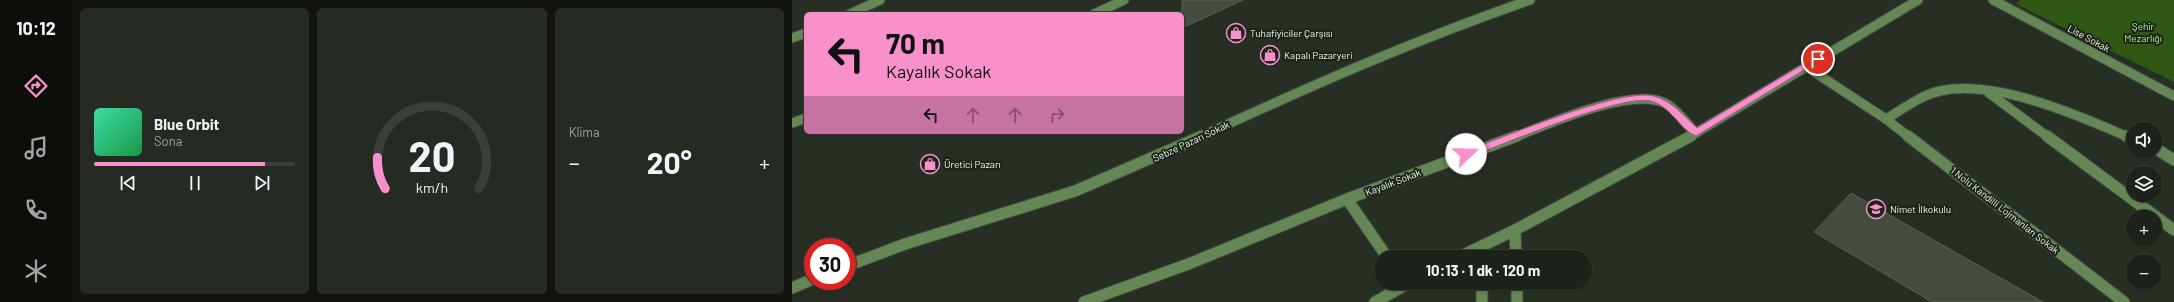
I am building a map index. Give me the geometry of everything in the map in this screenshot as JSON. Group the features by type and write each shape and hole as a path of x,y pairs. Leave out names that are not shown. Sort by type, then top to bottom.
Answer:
{"street":[{"path":"854,12 880,0"},
{"path":"1098,12 1124,0"},
{"name":"Sebze Pazarı Sokak","path":"856,263 912,241 1075,191 1154,158 1330,77 1450,28 1530,0"},
{"path":"1473,250 1515,230 1696,133 1805,66 1918,0"},
{"name":"Lise Sokak","path":"1993,0 2174,96"},
{"path":"792,32 804,29"},
{"path":"792,38 804,34"},
{"name":"1 Nolu Kandilli Lojmanları Sokak","path":"1805,66 1886,119 2124,302"},
{"path":"1886,119 1921,99 1941,90 1960,88 1986,90 2039,103 2094,121 2126,135"},
{"path":"1986,90 2174,230"},
{"name":"Kayalık Sokak","path":"1084,302 1191,263 1347,200 1584,111 1635,98 1652,98 1667,104 1696,133"},
{"path":"792,123 804,119"},
{"path":"2162,152 2174,160"},
{"path":"1347,200 1382,250"},
{"path":"1515,230 1516,250"},
{"path":"1483,245 1483,250"},
{"path":"792,288 804,283"},
{"path":"1375,302 1396,290"},
{"path":"1482,290 1482,302"},
{"path":"1517,290 1517,302"}],"green space":[{"name":"Şehir Mezarlığı","path":"2020,0 2174,0 2174,82 2016,4"}],"building":[{"path":"1182,0 1243,0 1184,27 1184,12 1182,12"},
{"path":"1851,193 2043,302 1932,302 1814,232"}],"place":[{"name":"Tuhafiyiciler Çarşısı","path":"1236,33"},
{"name":"Kapalı Pazaryeri","path":"1270,55"},
{"name":"Üretici Pazarı","path":"930,164"},
{"name":"Nimet İlkokulu","path":"1876,209"}],"route":[{"path":"1466,154 1584,111 1635,98 1652,98 1667,104 1696,133 1818,59"}]}
